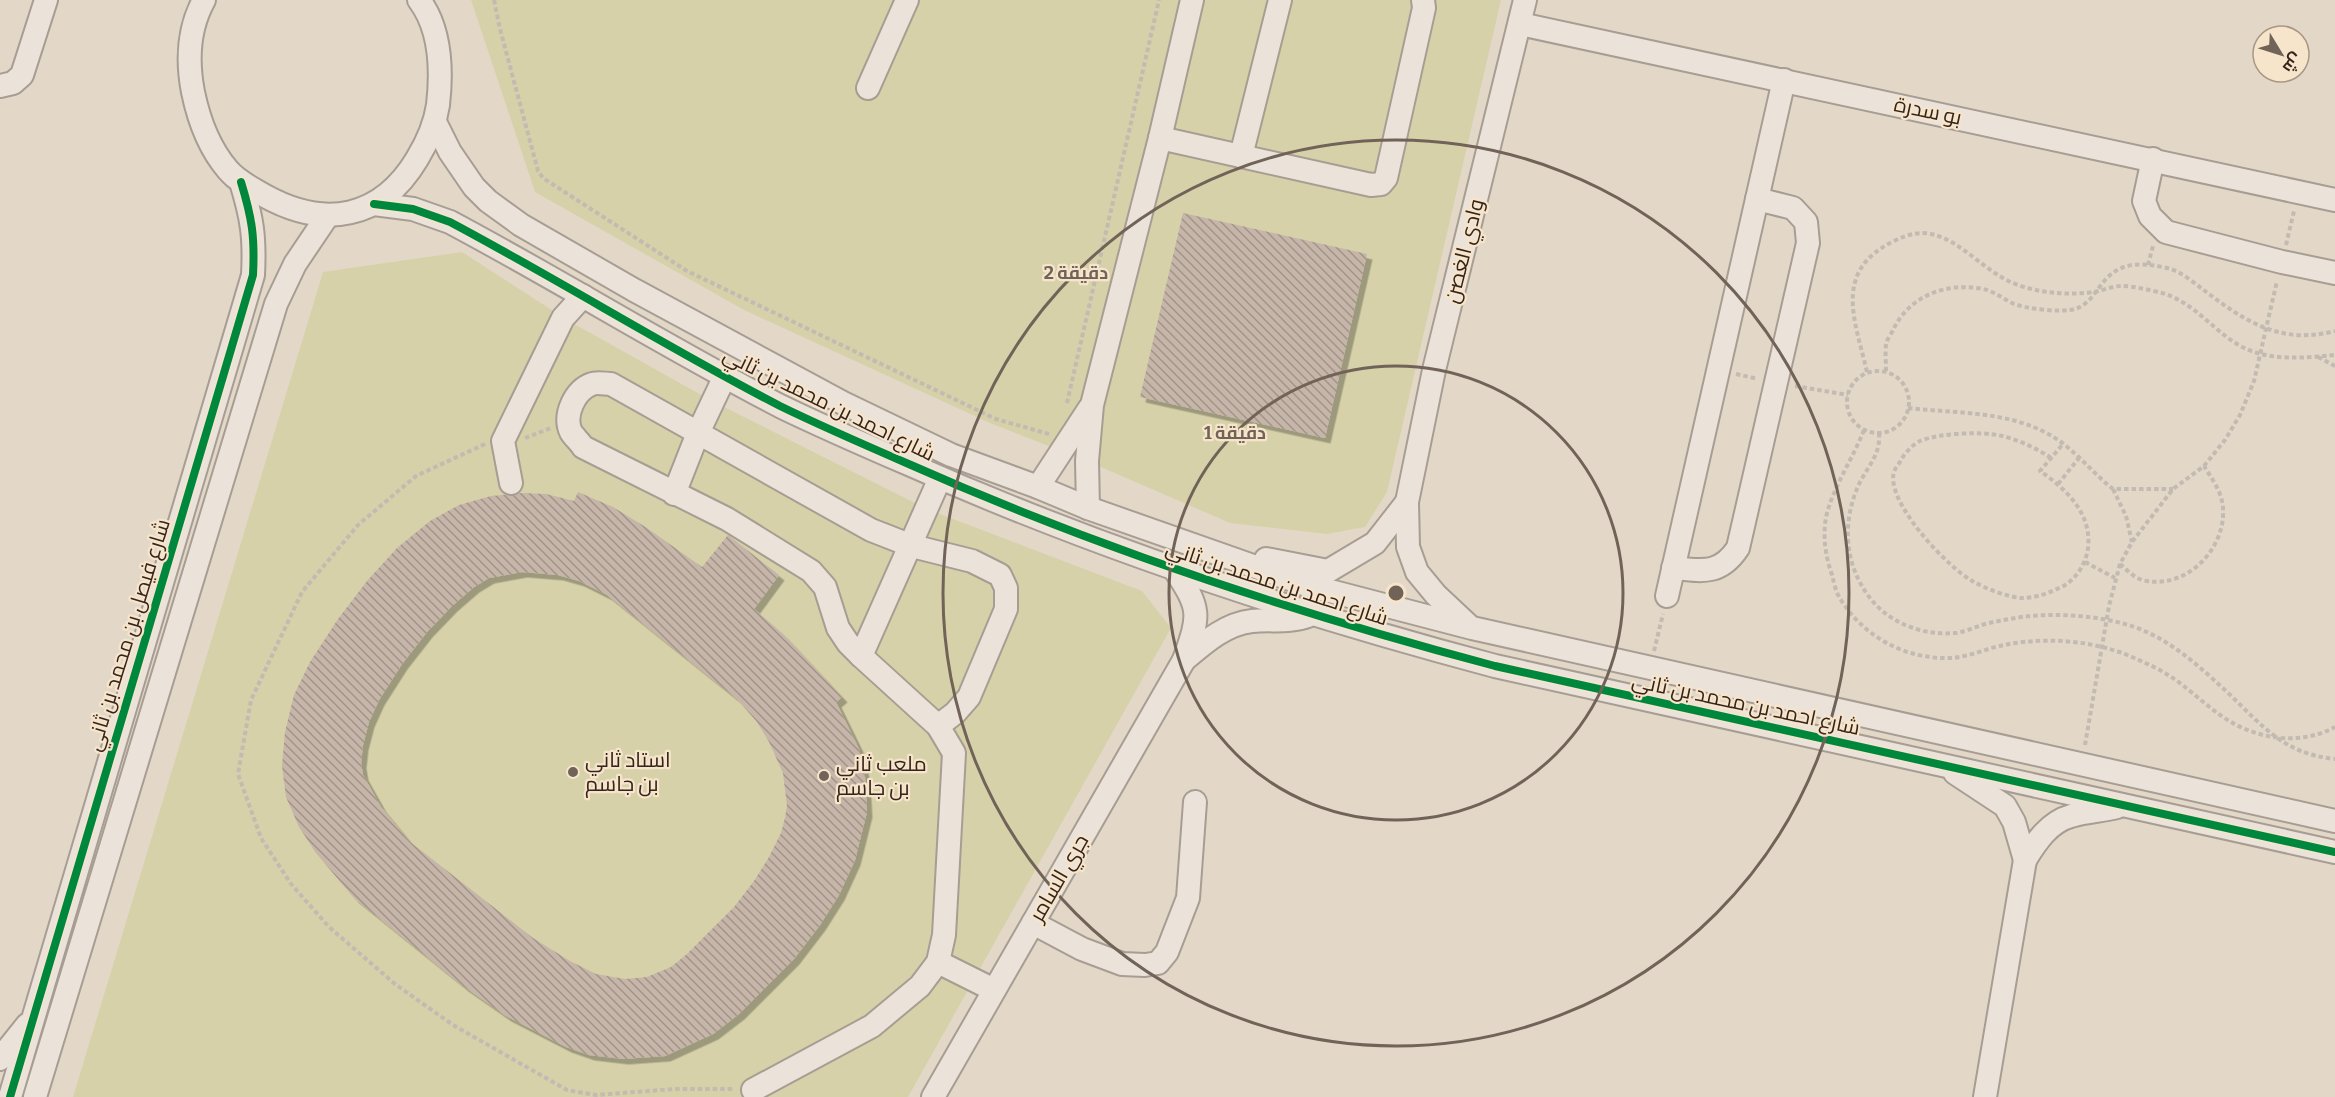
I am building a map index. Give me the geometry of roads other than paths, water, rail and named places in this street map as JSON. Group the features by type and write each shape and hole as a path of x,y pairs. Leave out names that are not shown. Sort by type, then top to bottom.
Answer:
{"street":[{"path":"0,86 14,83 22,75 46,0"},
{"path":"202,2 191,32 189,73 195,105 211,146 229,171 241,182 285,207 308,214 328,216 352,213 374,204 400,184 428,142 435,122 441,82 439,49 425,8 419,0"},
{"path":"868,88 907,0"},
{"path":"1089,508 1087,461 1092,405 1160,138 1192,0"},
{"path":"1241,156 1280,0"},
{"path":"1160,138 1371,185 1381,184 1386,178 1424,8 1423,0"},
{"name":"وادي الغصن","path":"1472,628 1436,595 1417,572 1408,547 1407,502 1434,370 1525,0"},
{"name":"بو سدرة","path":"1520,24 2335,200"},
{"path":"1667,596 1784,80"},
{"name":"شارع احمد بن محمد بن ثاني","path":"435,122 450,152 474,187 488,201 521,225 645,296 843,403 951,454 1183,543 1307,585 1472,628 2335,822"},
{"path":"2153,159 2144,201 2158,225 2166,232 2282,262 2335,273"},
{"name":"شارع فيصل بن محمد بن ثاني","path":"10,1097 253,275 255,247 253,222 241,182"},
{"path":"1673,568 1707,572 1729,562 1738,548 1809,243 1806,222 1793,208 1757,199"},
{"name":"شارع احمد بن محمد بن ثاني","path":"374,204 413,208 450,222 782,406 940,478 1067,531 1175,570 1388,638 1495,666 2335,852"},
{"path":"35,1097 276,304 295,264 328,216"},
{"path":"511,483 503,441 563,318 583,296"},
{"path":"674,494 698,433 725,376"},
{"path":"753,1090 872,1026 920,986 938,962 944,935 954,753 938,726 848,643 838,628 825,587 810,572 727,519 583,447 571,432 568,420 573,402 581,390 594,384 611,384 871,530 912,546 972,561 999,575 1006,588 1006,609 969,697 938,726"},
{"path":"1038,487 1092,405"},
{"path":"861,656 912,546 940,478"},
{"name":"وادي الغصن","path":"1183,543 1328,571 1376,543 1407,502"},
{"name":"جري السامر","path":"933,1097 1184,660 1197,614 1192,596 1175,570"},
{"name":"جري السامر","path":"1184,660 1214,636 1238,624 1253,621 1289,621 1312,615"},
{"path":"1941,764 2004,806 2014,822 2025,860"},
{"path":"1033,923 1082,949 1122,964 1158,963 1167,952 1188,898 1195,802"},
{"path":"1985,1097 2025,860 2039,838 2053,825 2071,816 2124,805"},
{"path":"938,962 994,990"},
{"path":"0,1059 36,1015"}],"place":[{"name":"استاد ثاني بن جاسم","path":"573,772"},
{"name":"ملعب ثاني بن جاسم","path":"824,776"}]}
